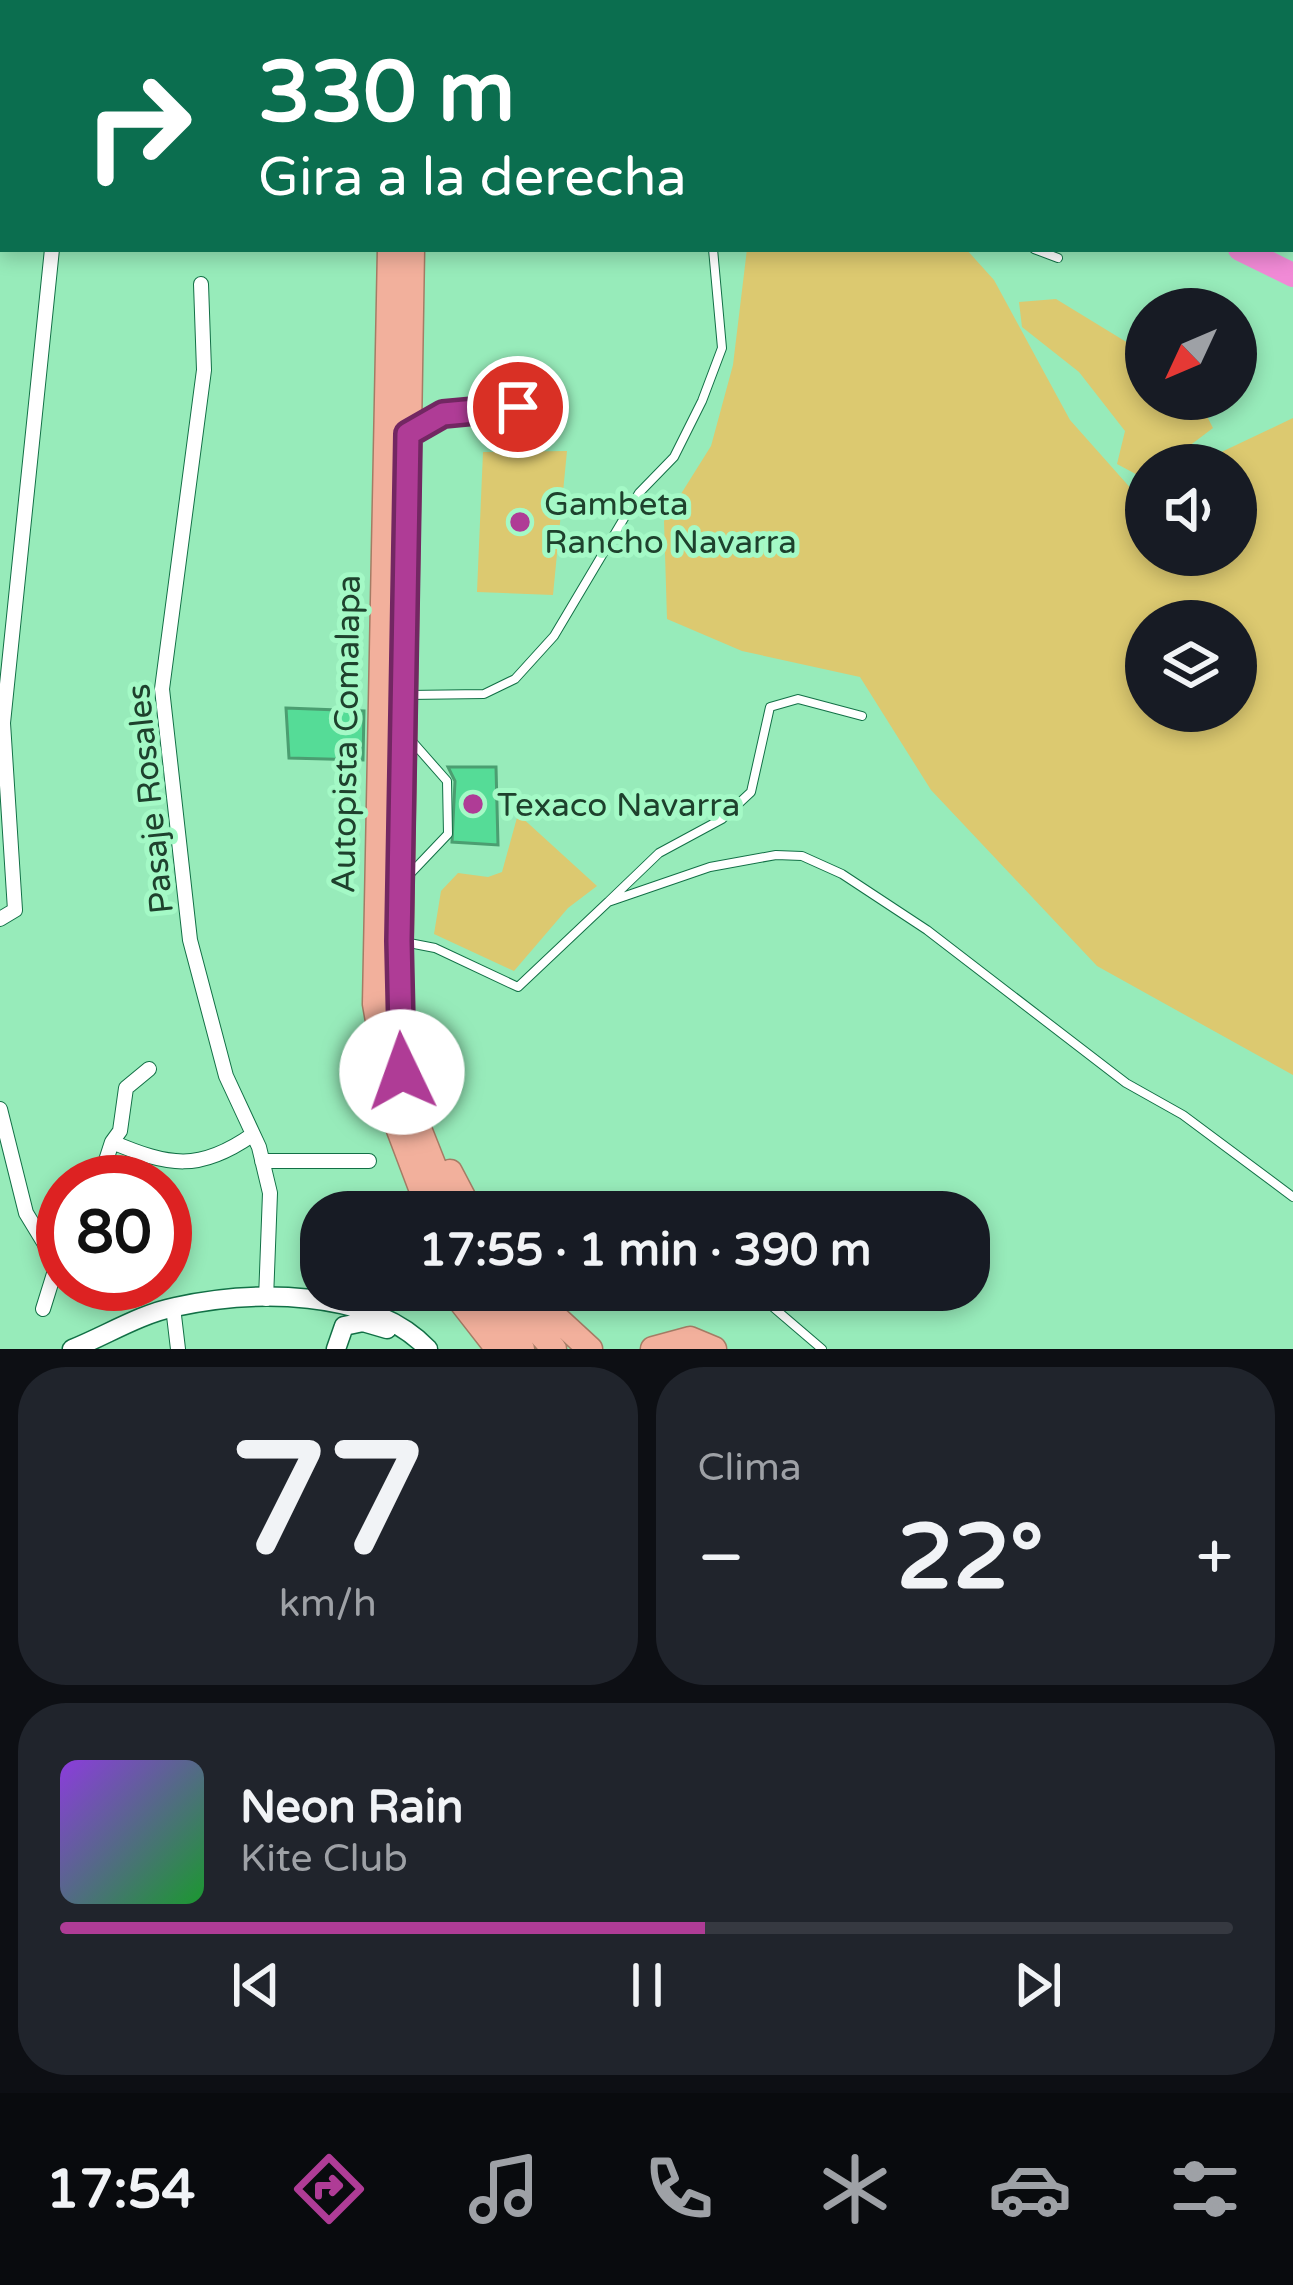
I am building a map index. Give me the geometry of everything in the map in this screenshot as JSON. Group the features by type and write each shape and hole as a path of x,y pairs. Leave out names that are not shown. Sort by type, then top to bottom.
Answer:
{"highway":[{"name":"Autopista Comalapa","path":"390,252 373,956 386,1082 421,1191"},
{"name":"Autopista Comalapa","path":"412,252 399,884 402,1072 443,1191"},
{"path":"399,941 424,1114 461,1191"},
{"path":"373,956 367,1030 371,1089 404,1191"},
{"path":"468,1311 498,1349"},
{"path":"492,1311 522,1349"},
{"path":"520,1311 554,1349"},
{"path":"549,1311 590,1349"},
{"path":"653,1349 690,1339 714,1349"}],"street":[{"path":"6,918 16,910 2,749 52,252"},
{"name":"Pasaje Rosales","path":"201,284 204,370 162,689 190,940 226,1076 262,1160 270,1193 266,1298"},
{"path":"108,1155 120,1132 126,1088 148,1070"},
{"path":"0,1109 26,1214 36,1227"},
{"path":"112,1142 145,1155 201,1162 252,1135"},
{"path":"262,1160 369,1161"},
{"path":"192,1305 300,1299"},
{"path":"72,1349 163,1311"},
{"path":"173,1311 178,1349"},
{"path":"337,1311 349,1324 386,1329 415,1349"},
{"path":"369,1311 381,1314 428,1349"},
{"path":"336,1349 349,1324 381,1314"}],"lane":[{"path":"402,694 484,694 515,680 554,636 639,493 674,457 702,401 722,348 713,252"},
{"path":"1042,252 1058,258"},
{"path":"408,434 443,414 518,407"},
{"path":"399,941 435,948 518,987 636,871 722,819 751,792 770,707 798,699 862,716"},
{"path":"399,884 448,834 447,781 401,730"},
{"path":"608,902 710,867 776,855 802,856 842,874 959,954 1126,1083 1184,1115 1293,1197"},
{"path":"636,871 648,890"},
{"path":"778,1311 822,1349"}],"shaded area":[{"path":"747,252 969,252 994,280 1070,420 1125,482 1125,576 1257,576 1257,444 1238,444 1293,418 1293,1075 1097,966 931,790 860,677 742,651 667,619 664,521 711,446 733,365"},
{"path":"1056,299 1125,341 1125,420 1209,420 1213,428 1192,444 1125,444 1125,468 1117,464 1125,431 1079,372 1022,327 1019,302"},
{"name":"Gambeta Rancho Navarra","path":"567,451 553,595 477,592 483,452"},
{"path":"518,814 597,886 568,908 514,971 434,934 441,891 458,873 488,877 502,872"}],"building":[{"path":"286,708 364,711 363,760 289,758"},
{"name":"Texaco Navarra","path":"448,767 496,767 498,845 452,842 455,781"}],"waterway":[{"path":"1246,252 1293,275"}],"place":[{"name":"Gambeta Rancho Navarra","path":"520,522"},
{"name":"Texaco Navarra","path":"473,804"}],"route":[{"path":"402,1072 399,941 408,434 443,414 518,407"}]}
